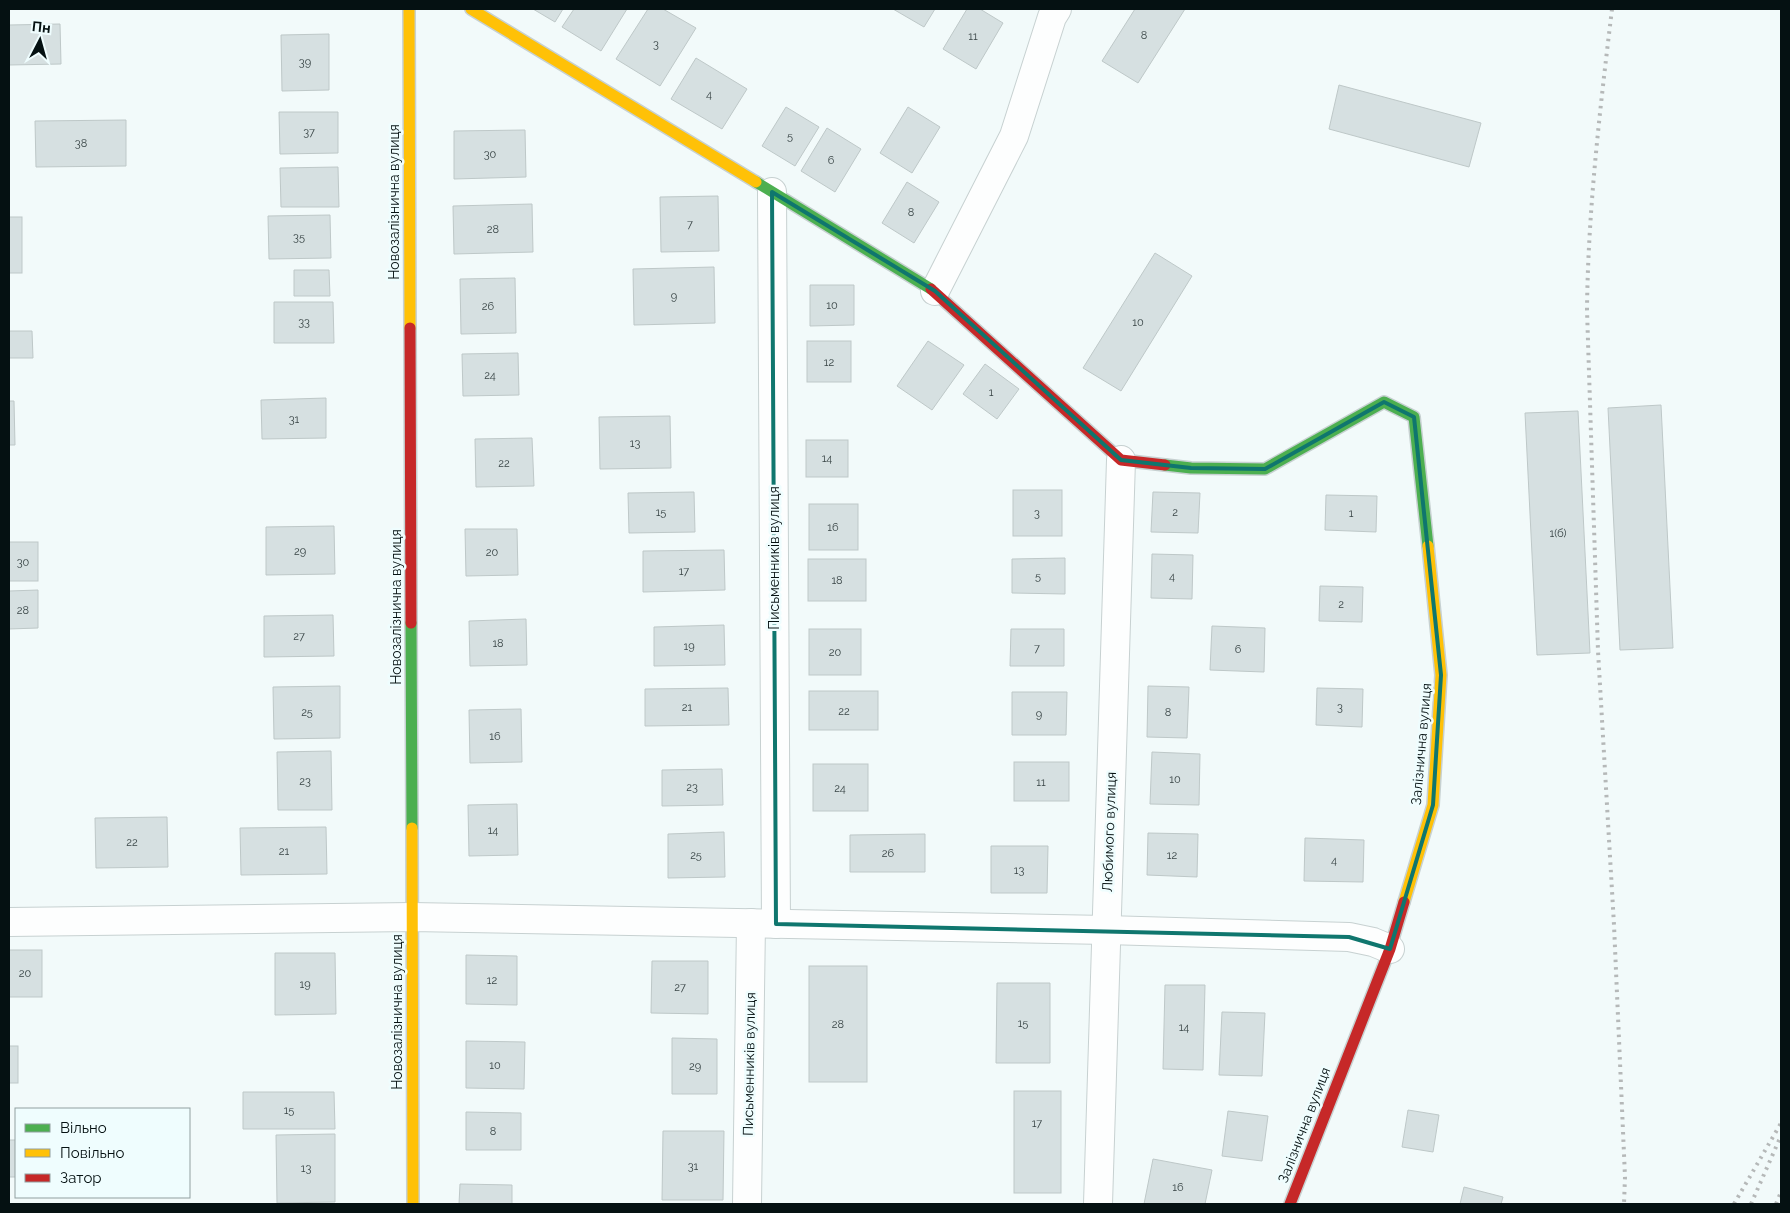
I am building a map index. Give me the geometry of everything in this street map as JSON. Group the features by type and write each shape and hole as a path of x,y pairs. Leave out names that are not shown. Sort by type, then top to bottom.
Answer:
{"street":[{"name":"Новозалізнична вулиця","path":"409,9 413,1204"},
{"path":"471,9 935,291 1121,460"},
{"path":"935,291 1014,136 1050,12"},
{"name":"Письменників вулиця","path":"748,1204 764,924 772,192"},
{"name":"Залізнична вулиця","path":"1121,460 1191,468 1265,469 1384,402 1414,417 1442,675 1433,805 1390,948 1290,1204"},
{"name":"Любимого вулиця","path":"1098,1204 1121,460"},
{"path":"9,922 412,917 1106,930 1349,937 1390,948"}],"highlighted area":[{"path":"772,192 935,291 1121,460 1191,468 1265,469 1384,402 1414,417 1441,675 1433,805 1390,949 1349,937 776,924"}],"building":[{"path":"533,9 563,9 555,22"},
{"path":"574,9 627,9 601,51 562,27"},
{"path":"648,9 663,9 696,28 660,86 616,59"},
{"path":"893,9 935,9 924,27"},
{"path":"967,9 980,9 1003,23 976,69 943,49"},
{"path":"1135,9 1185,9 1138,83 1102,61"},
{"path":"60,24 61,64 9,65 9,25"},
{"path":"329,34 329,90 282,91 281,35"},
{"path":"696,58 747,89 722,129 671,99"},
{"path":"1339,85 1481,123 1469,167 1329,129"},
{"path":"786,107 819,127 795,166 762,146"},
{"path":"908,107 940,127 912,173 880,153"},
{"path":"279,112 338,112 338,153 280,154"},
{"path":"126,120 126,166 36,167 35,121"},
{"path":"827,128 861,149 835,192 801,171"},
{"path":"525,130 526,177 454,179 454,131"},
{"path":"338,167 339,207 281,207 280,168"},
{"path":"907,182 939,202 914,243 882,223"},
{"path":"718,196 719,251 661,252 660,197"},
{"path":"532,204 533,252 454,254 453,206"},
{"path":"330,215 331,258 269,259 268,216"},
{"path":"9,217 22,217 22,273 9,273"},
{"path":"1155,253 1192,276 1121,391 1083,368"},
{"path":"714,267 715,323 634,325 633,269"},
{"path":"294,270 329,270 330,296 294,296"},
{"path":"515,278 516,333 461,334 460,279"},
{"path":"810,285 854,285 854,325 810,326"},
{"path":"274,302 333,302 334,343 274,343"},
{"path":"9,331 32,331 33,358 9,358"},
{"path":"807,341 851,341 851,382 807,382"},
{"path":"928,341 964,365 932,410 897,386"},
{"path":"518,353 519,395 463,396 462,354"},
{"path":"985,364 1019,389 997,419 963,394"},
{"path":"326,398 326,438 262,439 261,400"},
{"path":"9,401 14,401 15,445 9,445"},
{"path":"1661,405 1673,648 1620,650 1608,408"},
{"path":"1578,411 1590,653 1537,655 1525,413"},
{"path":"670,416 671,468 600,469 599,417"},
{"path":"532,438 534,486 476,487 475,439"},
{"path":"806,440 848,440 848,477 806,477"},
{"path":"1013,490 1062,490 1062,536 1013,536"},
{"path":"694,492 695,532 629,533 628,493"},
{"path":"1153,492 1200,493 1198,533 1151,532"},
{"path":"1326,495 1377,496 1376,532 1325,530"},
{"path":"809,504 858,504 858,550 809,550"},
{"path":"334,526 335,574 266,575 266,527"},
{"path":"465,529 517,529 518,575 466,576"},
{"path":"9,542 38,542 38,581 9,581"},
{"path":"724,550 725,590 643,592 643,551"},
{"path":"1152,554 1193,555 1192,599 1151,598"},
{"path":"1065,558 1065,594 1012,593 1012,559"},
{"path":"808,559 866,559 866,601 808,601"},
{"path":"1320,586 1363,587 1362,622 1319,621"},
{"path":"38,590 38,628 9,629 9,591"},
{"path":"333,615 334,656 264,657 264,616"},
{"path":"526,619 527,665 470,666 469,621"},
{"path":"724,625 725,665 654,666 654,627"},
{"path":"1212,626 1265,628 1264,672 1210,670"},
{"path":"809,629 861,629 861,675 809,675"},
{"path":"1011,629 1064,629 1064,666 1010,666"},
{"path":"340,686 340,738 274,739 273,687"},
{"path":"1148,686 1189,687 1187,738 1147,737"},
{"path":"728,688 729,725 645,726 645,689"},
{"path":"1317,688 1363,689 1362,727 1316,725"},
{"path":"809,691 878,691 878,730 809,730"},
{"path":"1012,692 1067,692 1066,735 1012,735"},
{"path":"521,709 522,762 470,763 469,710"},
{"path":"331,751 332,810 278,810 277,752"},
{"path":"1152,752 1200,754 1199,805 1150,804"},
{"path":"1014,762 1069,762 1069,801 1014,801"},
{"path":"813,764 868,764 868,811 813,811"},
{"path":"722,769 723,805 662,806 662,770"},
{"path":"517,804 518,855 469,856 468,805"},
{"path":"167,817 168,867 96,868 95,818"},
{"path":"326,827 327,874 241,875 240,828"},
{"path":"724,832 725,877 668,878 668,834"},
{"path":"1148,833 1198,834 1197,877 1147,875"},
{"path":"925,834 925,872 850,872 850,835"},
{"path":"1305,838 1364,840 1363,882 1304,881"},
{"path":"991,846 1048,846 1047,893 991,893"},
{"path":"9,950 42,950 42,997 9,997"},
{"path":"275,953 335,953 336,1014 275,1015"},
{"path":"466,955 517,956 517,1005 466,1004"},
{"path":"652,961 708,961 708,1014 651,1013"},
{"path":"809,966 867,966 867,1082 809,1082"},
{"path":"997,983 1050,983 1050,1063 996,1063"},
{"path":"1165,985 1205,985 1203,1070 1163,1069"},
{"path":"1222,1012 1265,1013 1262,1076 1219,1075"},
{"path":"672,1038 717,1039 717,1094 672,1094"},
{"path":"466,1041 525,1042 524,1089 466,1088"},
{"path":"9,1046 18,1046 18,1083 9,1083"},
{"path":"1014,1091 1061,1091 1061,1193 1014,1193"},
{"path":"243,1092 334,1092 335,1129 243,1129"},
{"path":"1408,1110 1439,1115 1433,1152 1402,1147"},
{"path":"1228,1111 1268,1116 1262,1161 1222,1156"},
{"path":"466,1112 521,1113 521,1150 466,1150"},
{"path":"663,1131 724,1131 723,1200 662,1200"},
{"path":"335,1134 335,1202 277,1203 276,1135"},
{"path":"9,1140 15,1140 15,1177 9,1177"},
{"path":"1153,1159 1212,1170 1205,1204 1144,1204"},
{"path":"460,1184 512,1185 512,1204 459,1204"},
{"path":"1464,1187 1503,1197 1501,1204 1460,1204"}],"railway":[{"path":"1612,9 1592,197 1587,310 1598,651 1614,925 1625,1177 1624,1204"},
{"path":"1734,1204 1781,1123"},
{"path":"1751,1204 1780,1138"},
{"path":"1776,1204 1781,1192"}],"traffic: fast":[{"path":"756,182 931,289"},
{"path":"1165,465 1191,468 1265,469 1384,402 1414,417 1428,546"},
{"path":"411,623 412,828"}],"traffic: slow":[{"path":"409,9 410,328"},
{"path":"471,9 756,182"},
{"path":"1404,902 1433,805 1441,675 1428,546"},
{"path":"412,828 413,1204"}],"traffic: jam":[{"path":"931,289 1121,460 1165,465"},
{"path":"410,328 411,623"},
{"path":"1290,1204 1390,949 1404,902"}]}
